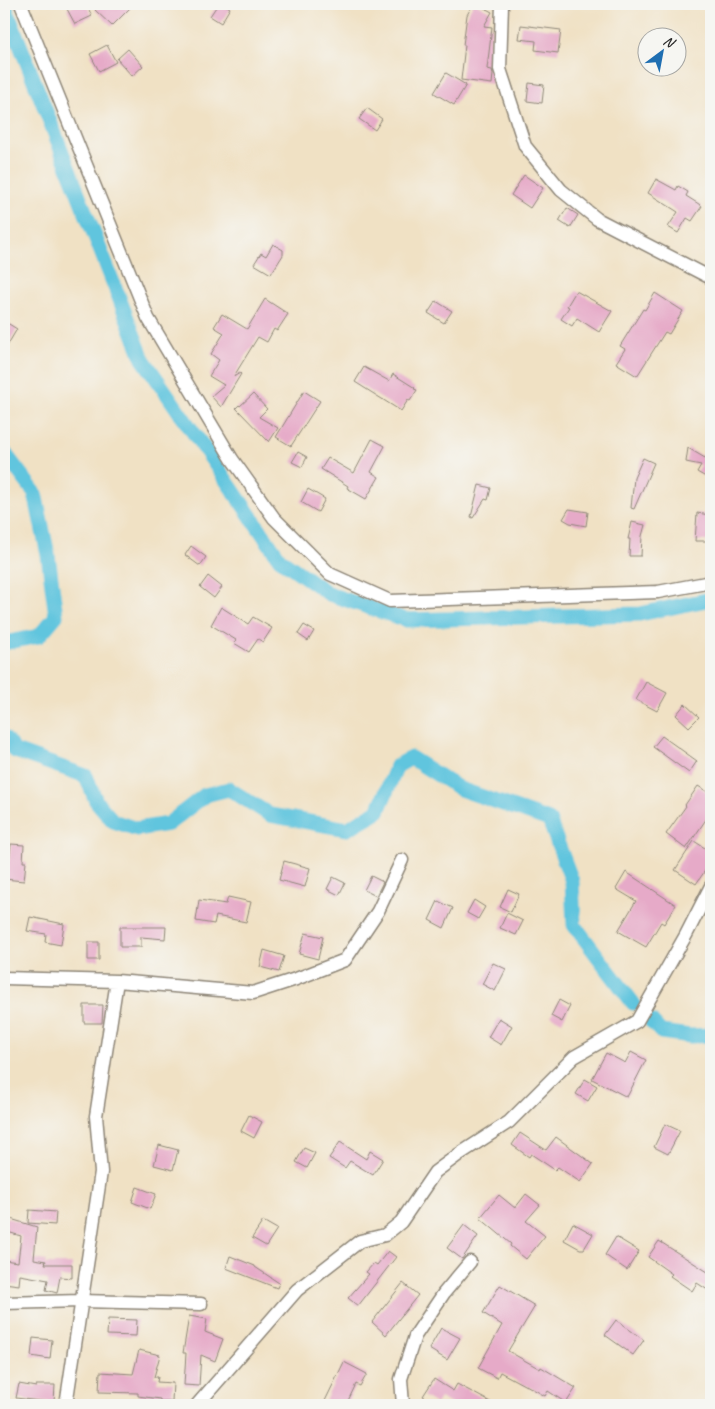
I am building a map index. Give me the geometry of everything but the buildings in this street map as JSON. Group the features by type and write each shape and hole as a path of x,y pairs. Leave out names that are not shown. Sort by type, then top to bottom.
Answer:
{"street":[{"path":"21,4 148,318 238,466 274,518 330,574 390,601 658,592 711,582"},
{"path":"502,4 500,69 525,146 561,190 597,219 711,278"},
{"path":"4,978 117,980 253,993 345,960 378,911 402,860"},
{"path":"197,1405 297,1290 360,1241 386,1235 401,1222 435,1172 458,1154 510,1122 574,1057 637,1021 686,935 711,886"},
{"path":"66,1405 101,1172 96,1116 117,980"},
{"path":"403,1405 401,1379 415,1336 444,1293 470,1262"},
{"path":"4,1303 81,1301 201,1304"}],"waterway":[{"path":"4,4 143,359 280,559 329,594 406,620 640,614 711,599"},
{"path":"4,452 35,493 48,555 56,616 39,636 4,643"},
{"path":"4,738 15,751 86,776 96,801 113,821 137,829 168,824 205,795 229,789 270,815 347,829 378,811 397,766 411,758 460,789 549,820 572,881 574,925 633,1003"},
{"path":"651,1021 661,1032 690,1036 711,1035"}]}
